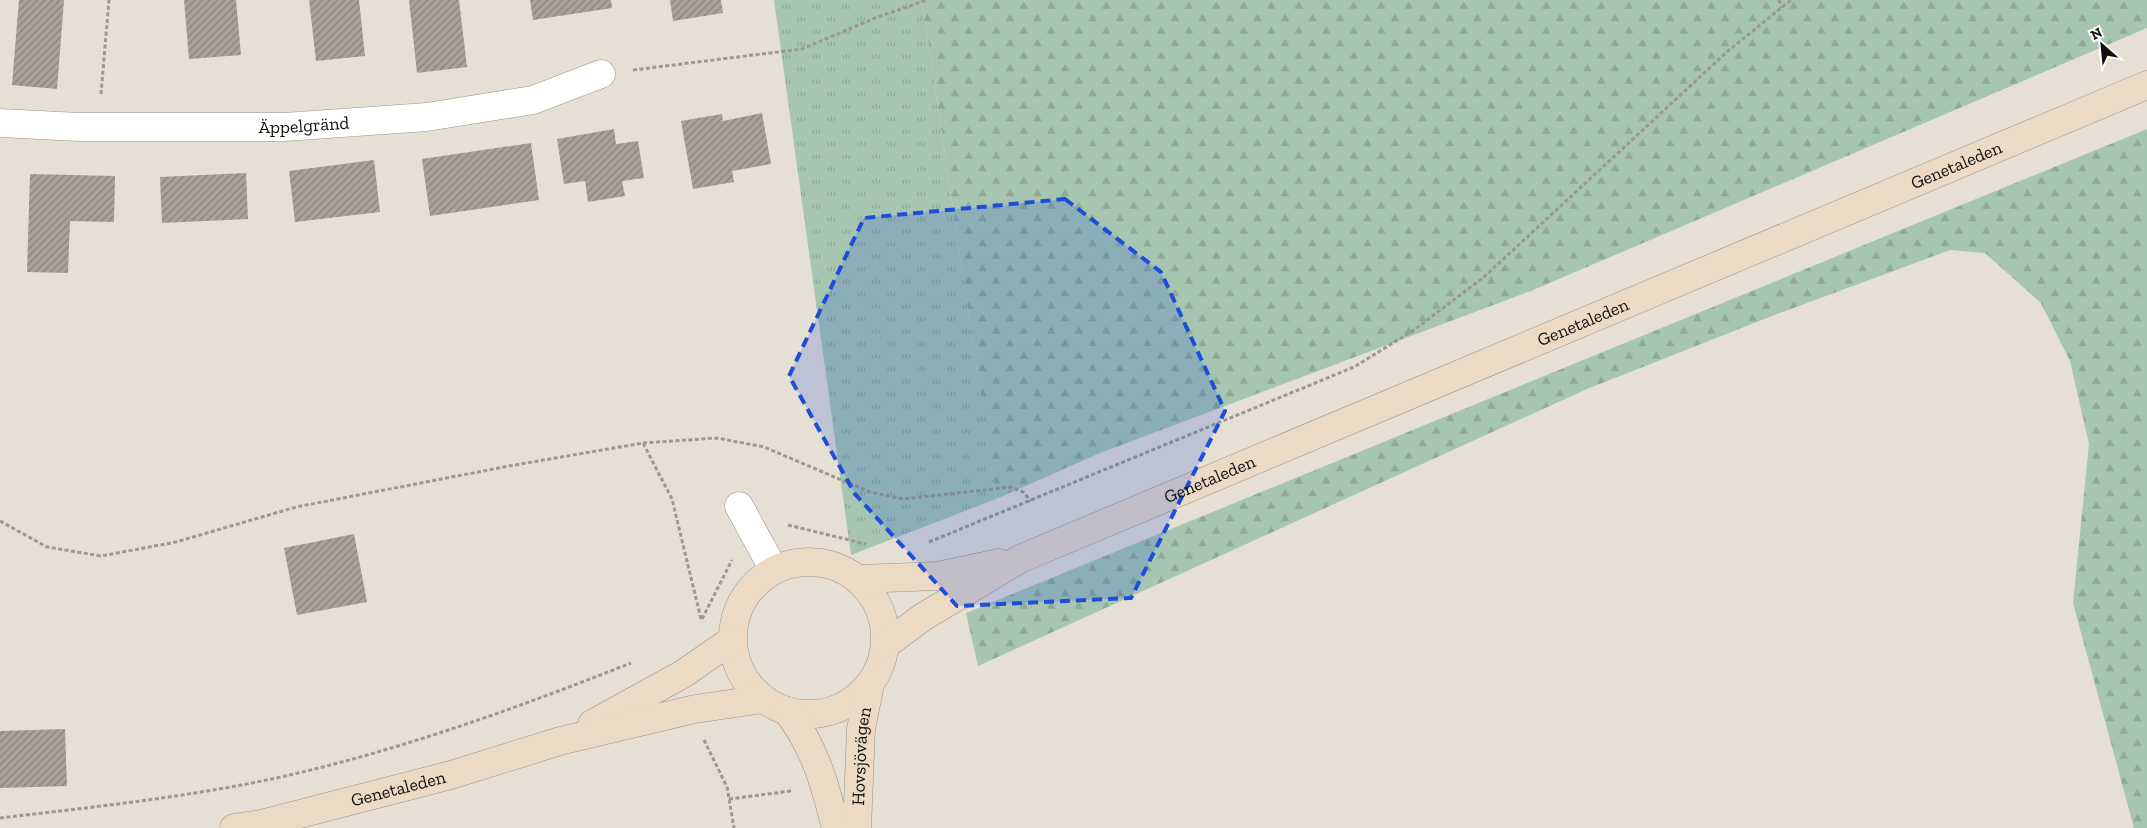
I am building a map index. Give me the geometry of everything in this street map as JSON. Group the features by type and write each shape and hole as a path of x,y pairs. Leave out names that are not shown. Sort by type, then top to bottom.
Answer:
{"main road":[{"name":"Genetaleden","path":"885,645 923,617 1020,559 2147,85"},
{"name":"Genetaleden","path":"859,579 938,576 1020,559"},
{"path":"818,561 846,571 859,579 871,593 880,609 885,627 885,645 880,666 870,684 857,697 841,707 824,713 806,714 787,711 763,699 741,673 735,657 732,640 739,606 760,579 774,570 795,562 818,561"},
{"name":"Genetaleden","path":"560,741 683,674 732,640"},
{"name":"Hovsjövägen","path":"856,828 860,729 870,684"},
{"name":"Genetaleden","path":"234,828 260,824 451,775 560,741 696,709 763,699"},
{"name":"Hovsjövägen","path":"787,711 813,750 826,786 836,828"}],"street":[{"name":"Äppelgränd","path":"0,123 99,128 285,127 427,117 533,100 601,74"},
{"path":"739,506 774,570"}],"path":[{"path":"99,128 109,0"},
{"path":"601,74 802,49 875,18 927,0"},
{"path":"1779,0 1782,8"},
{"path":"924,543 1031,501 1354,367 1414,330 1484,276 1728,51 1791,0"},
{"path":"0,521 47,547 102,556 176,542 296,507 500,467 643,443 717,438 764,447 870,492 903,499 1011,487 1023,492 1031,501"},
{"path":"643,443 672,499 701,620"},
{"path":"697,625 734,556 755,535 778,525 789,524 870,545"},
{"path":"0,818 127,803 281,777 420,740 560,691 638,660"}],"highlighted area":[{"path":"1065,199 1161,272 1225,411 1131,598 957,606 855,494 789,376 864,218"}],"green space":[{"path":"774,0 922,0 996,499 851,555"},
{"path":"922,0 2147,0 2147,28 1533,290 1100,453 996,499"},
{"path":"2147,129 2147,828 2134,828 2073,603 2089,444 2070,361 2041,303 1985,253 1950,250 1772,316 1587,389 978,666 966,613"}],"building":[{"path":"19,0 64,0 57,89 12,85"},
{"path":"184,0 236,0 241,55 189,59"},
{"path":"309,0 359,0 365,56 316,61"},
{"path":"409,0 459,0 467,67 417,73"},
{"path":"530,0 611,0 612,8 533,20"},
{"path":"670,0 721,0 723,13 673,21"},
{"path":"762,113 771,164 732,171 734,182 693,189 681,121 722,114 723,121"},
{"path":"614,129 616,144 638,141 644,178 622,181 625,196 588,202 585,181 564,184 557,139"},
{"path":"531,143 539,200 430,216 422,159"},
{"path":"374,160 380,212 295,222 289,171"},
{"path":"246,173 248,219 162,223 160,177"},
{"path":"30,174 115,176 114,222 70,221 68,273 27,272"},
{"path":"354,534 367,602 297,615 284,548"},
{"path":"65,729 67,786 0,788 0,731"}]}
